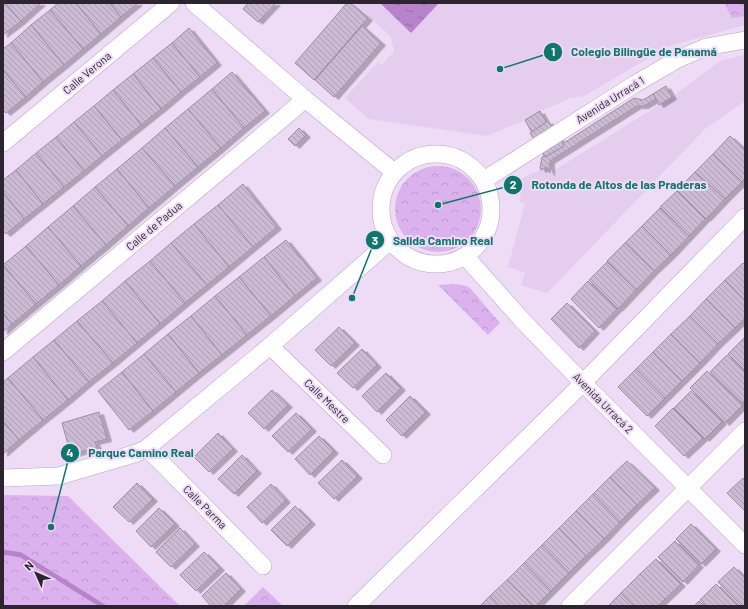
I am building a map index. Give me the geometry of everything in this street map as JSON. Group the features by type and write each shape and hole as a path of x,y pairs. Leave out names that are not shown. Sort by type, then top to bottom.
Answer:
{"street":[{"name":"Calle Verona","path":"3,143 171,3"},
{"path":"194,3 305,99 394,172"},
{"name":"Avenida Urracá 1","path":"484,180 635,84 678,59 706,48 745,40"},
{"name":"Calle de Padua","path":"3,352 282,120 305,99"},
{"path":"442,153 459,158 473,167 484,180 490,196 492,214 487,231 478,245 465,256 450,263 433,264 417,261 402,253 390,241 383,228 380,213 381,198 386,184 394,172 409,160 425,154 442,153"},
{"path":"356,606 583,383 745,217"},
{"path":"3,478 59,476 138,453 147,448 270,346 390,241"},
{"name":"Avenida Urracá 2","path":"465,256 514,313 745,545"},
{"name":"Calle Mestre","path":"270,346 384,455"},
{"path":"570,606 745,431"},
{"name":"Calle Parma","path":"147,448 263,566"}],"shaded area":[{"path":"355,3 745,3 745,25 669,46 584,96 570,98 540,111 525,120 487,136 369,119 345,98 378,62 382,65 394,51 391,37"},
{"path":"745,55 745,101 706,128 547,293 521,285 525,273 508,267 525,204 520,202 522,178 547,167 550,173 672,97 720,61"}],"green space":[{"path":"724,3 745,3 745,16 732,18"},
{"path":"438,166 454,169 462,173 474,185 478,193 481,209 478,225 474,233 462,245 454,249 438,252 422,249 414,245 402,233 398,225 395,209 398,193 402,185 414,173 422,169"},
{"path":"455,284 467,286 471,289 500,323 488,335 438,285"},
{"path":"3,495 68,496 180,606 3,606"},
{"path":"263,587 283,606 244,606"}],"water":[{"path":"380,3 439,3 411,33"}],"building":[{"path":"3,3 5,3 21,21 3,35"},
{"path":"5,3 41,3 21,21"},
{"path":"58,3 76,3 101,34 83,49 50,10"},
{"path":"76,3 110,3 121,17 101,34"},
{"path":"110,3 138,3 121,17"},
{"path":"248,3 276,3 258,22 243,9"},
{"path":"347,3 350,3 368,18 314,80 295,63"},
{"path":"50,10 83,49 64,65 31,25"},
{"path":"31,25 64,65 43,82 11,43"},
{"path":"362,26 381,43 334,97 315,80"},
{"path":"189,28 217,63 200,77 172,43"},
{"path":"11,43 43,82 26,97 3,70 3,49"},
{"path":"172,43 200,77 181,92 153,58"},
{"path":"153,58 181,92 161,109 133,74"},
{"path":"3,70 26,97 6,113 3,110"},
{"path":"232,72 265,111 244,128 212,89"},
{"path":"133,74 161,109 141,125 113,90"},
{"path":"666,86 672,97 659,105 653,94"},
{"path":"212,89 244,128 221,148 188,109"},
{"path":"113,90 141,125 122,140 94,106"},
{"path":"653,94 656,99 644,106 637,106 550,161 550,173 547,167 541,170 542,157 634,98 643,100"},
{"path":"94,106 122,140 102,156 74,122"},
{"path":"188,109 221,148 198,167 165,128"},
{"path":"540,111 547,124 532,133 525,120"},
{"path":"548,121 564,146 545,157 530,133"},
{"path":"74,122 102,156 84,171 56,137"},
{"path":"165,128 198,167 175,186 142,148"},
{"path":"299,128 306,135 295,146 288,139"},
{"path":"730,136 745,150 745,179 742,182 713,154"},
{"path":"56,137 84,171 64,187 36,153"},
{"path":"142,148 175,186 149,208 117,169"},
{"path":"36,153 64,187 43,204 16,170"},
{"path":"713,154 742,182 725,199 695,172"},
{"path":"117,169 149,208 128,226 95,187"},
{"path":"16,170 43,204 24,219 3,192 3,180"},
{"path":"695,172 725,199 706,219 677,190"},
{"path":"243,184 277,227 253,247 218,205"},
{"path":"95,187 128,226 106,245 73,206"},
{"path":"677,191 705,219 689,236 660,207"},
{"path":"3,192 24,219 6,234 3,231"},
{"path":"218,205 253,247 229,267 194,224"},
{"path":"73,206 106,245 81,266 48,227"},
{"path":"660,208 689,236 671,255 642,226"},
{"path":"194,224 229,267 207,285 171,243"},
{"path":"642,226 671,255 654,271 625,243"},
{"path":"48,227 81,266 59,285 26,246"},
{"path":"286,240 317,278 295,296 264,257"},
{"path":"171,243 207,285 185,303 150,261"},
{"path":"625,243 654,271 636,290 607,261"},
{"path":"26,246 59,285 36,304 3,265"},
{"path":"264,257 295,296 271,316 239,277"},
{"path":"150,261 185,303 160,324 125,281"},
{"path":"607,262 636,290 618,309 589,280"},
{"path":"743,263 745,265 745,301 725,280"},
{"path":"3,265 36,304 12,324 3,313"},
{"path":"239,277 271,316 247,335 215,296"},
{"path":"725,280 745,301 745,318 735,328 706,299"},
{"path":"125,281 160,324 137,343 102,301"},
{"path":"588,281 617,309 599,328 571,299"},
{"path":"215,296 247,335 222,355 191,316"},
{"path":"706,299 735,328 718,344 690,316"},
{"path":"102,301 137,343 113,363 77,321"},
{"path":"567,303 595,331 579,348 551,319"},
{"path":"3,313 12,324 3,332"},
{"path":"191,316 222,355 199,373 168,334"},
{"path":"690,316 718,344 700,363 671,334"},
{"path":"77,321 113,363 89,382 54,340"},
{"path":"339,327 355,343 331,366 315,350"},
{"path":"168,334 199,373 176,392 144,354"},
{"path":"671,334 700,363 682,381 653,352"},
{"path":"744,338 745,339 745,371 728,354"},
{"path":"54,340 89,382 68,400 33,357"},
{"path":"362,349 377,365 353,388 337,373"},
{"path":"653,352 682,381 665,398 636,369"},
{"path":"144,354 176,392 153,411 122,372"},
{"path":"727,355 745,372 745,400 742,403 710,372"},
{"path":"33,357 68,400 43,420 8,378"},
{"path":"636,369 665,398 647,416 618,387"},
{"path":"707,371 743,405 725,423 690,388"},
{"path":"122,372 153,411 129,430 98,391"},
{"path":"386,373 401,388 377,412 362,396"},
{"path":"8,378 43,420 19,440 3,421 3,382"},
{"path":"272,390 288,405 264,429 248,413"},
{"path":"691,391 722,422 705,439 674,408"},
{"path":"410,396 426,412 402,436 386,420"},
{"path":"673,408 703,438 684,456 655,426"},
{"path":"99,412 107,439 95,442 97,447 71,455 62,423"},
{"path":"296,413 312,429 288,452 272,436"},
{"path":"3,421 19,440 3,454"},
{"path":"218,433 233,449 209,472 194,457"},
{"path":"319,436 334,451 310,475 295,459"},
{"path":"242,455 257,471 234,494 218,479"},
{"path":"342,460 358,476 334,499 318,483"},
{"path":"627,461 655,488 637,505 610,477"},
{"path":"610,477 637,505 620,522 593,494"},
{"path":"743,478 745,480 745,511 727,493"},
{"path":"137,483 153,499 129,522 113,507"},
{"path":"271,484 286,500 262,523 247,507"},
{"path":"593,494 620,522 604,539 576,511"},
{"path":"295,506 311,522 287,546 271,530"},
{"path":"159,508 175,524 151,547 136,531"},
{"path":"576,511 604,539 586,556 559,528"},
{"path":"691,524 716,549 701,564 676,539"},
{"path":"180,528 195,544 171,567 156,552"},
{"path":"559,528 586,556 569,573 542,545"},
{"path":"675,541 699,565 683,582 658,557"},
{"path":"542,545 569,573 551,591 524,563"},
{"path":"204,552 220,568 196,591 180,575"},
{"path":"656,559 681,584 665,599 640,574"},
{"path":"524,563 551,591 536,606 533,606 507,580"},
{"path":"734,567 745,578 745,606 742,606 718,582"},
{"path":"226,573 241,589 224,606 211,606 202,596"},
{"path":"640,574 665,599 658,606 634,606 621,593"},
{"path":"507,580 533,606 500,606 490,596"},
{"path":"716,584 738,606 706,606 700,600"},
{"path":"621,593 634,606 608,606"},
{"path":"490,596 500,606 480,606"},
{"path":"699,601 704,606 694,606"}],"waterway":[{"path":"3,552 21,555 103,606"}],"place":[{"name":"Colegio Bilingüe de Panamá","path":"500,69"},
{"name":"Rotonda de Altos de las Praderas","path":"438,205"},
{"name":"Salida Camino Real","path":"352,298"},
{"name":"Parque Camino Real","path":"51,527"}]}
